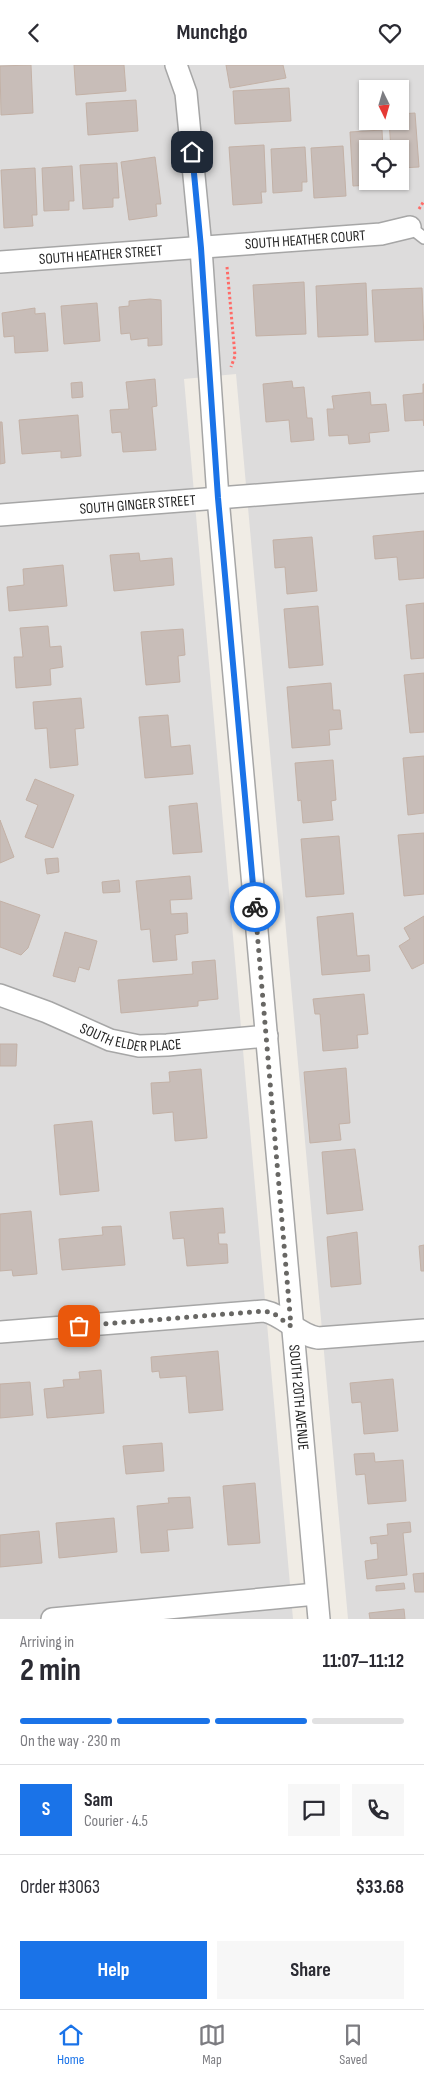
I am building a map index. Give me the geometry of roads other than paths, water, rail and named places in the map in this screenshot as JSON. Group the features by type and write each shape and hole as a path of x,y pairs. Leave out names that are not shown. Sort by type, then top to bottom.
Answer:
{"street":[{"name":"SOUTH 20TH AVENUE","path":"176,65 186,93 201,248 218,498 267,1036 291,1326 319,1619"},
{"name":"SOUTH HEATHER COURT","path":"201,248 417,233"},
{"name":"SOUTH HEATHER STREET","path":"0,262 201,248"},
{"name":"SOUTH GINGER STREET","path":"0,515 424,482"},
{"name":"SOUTH ELDER PLACE","path":"0,995 47,1012 110,1040 139,1046 267,1036"},
{"path":"0,1332 264,1311 273,1313 291,1326 310,1336 318,1337 424,1330"},
{"path":"52,1619 316,1595"}]}
